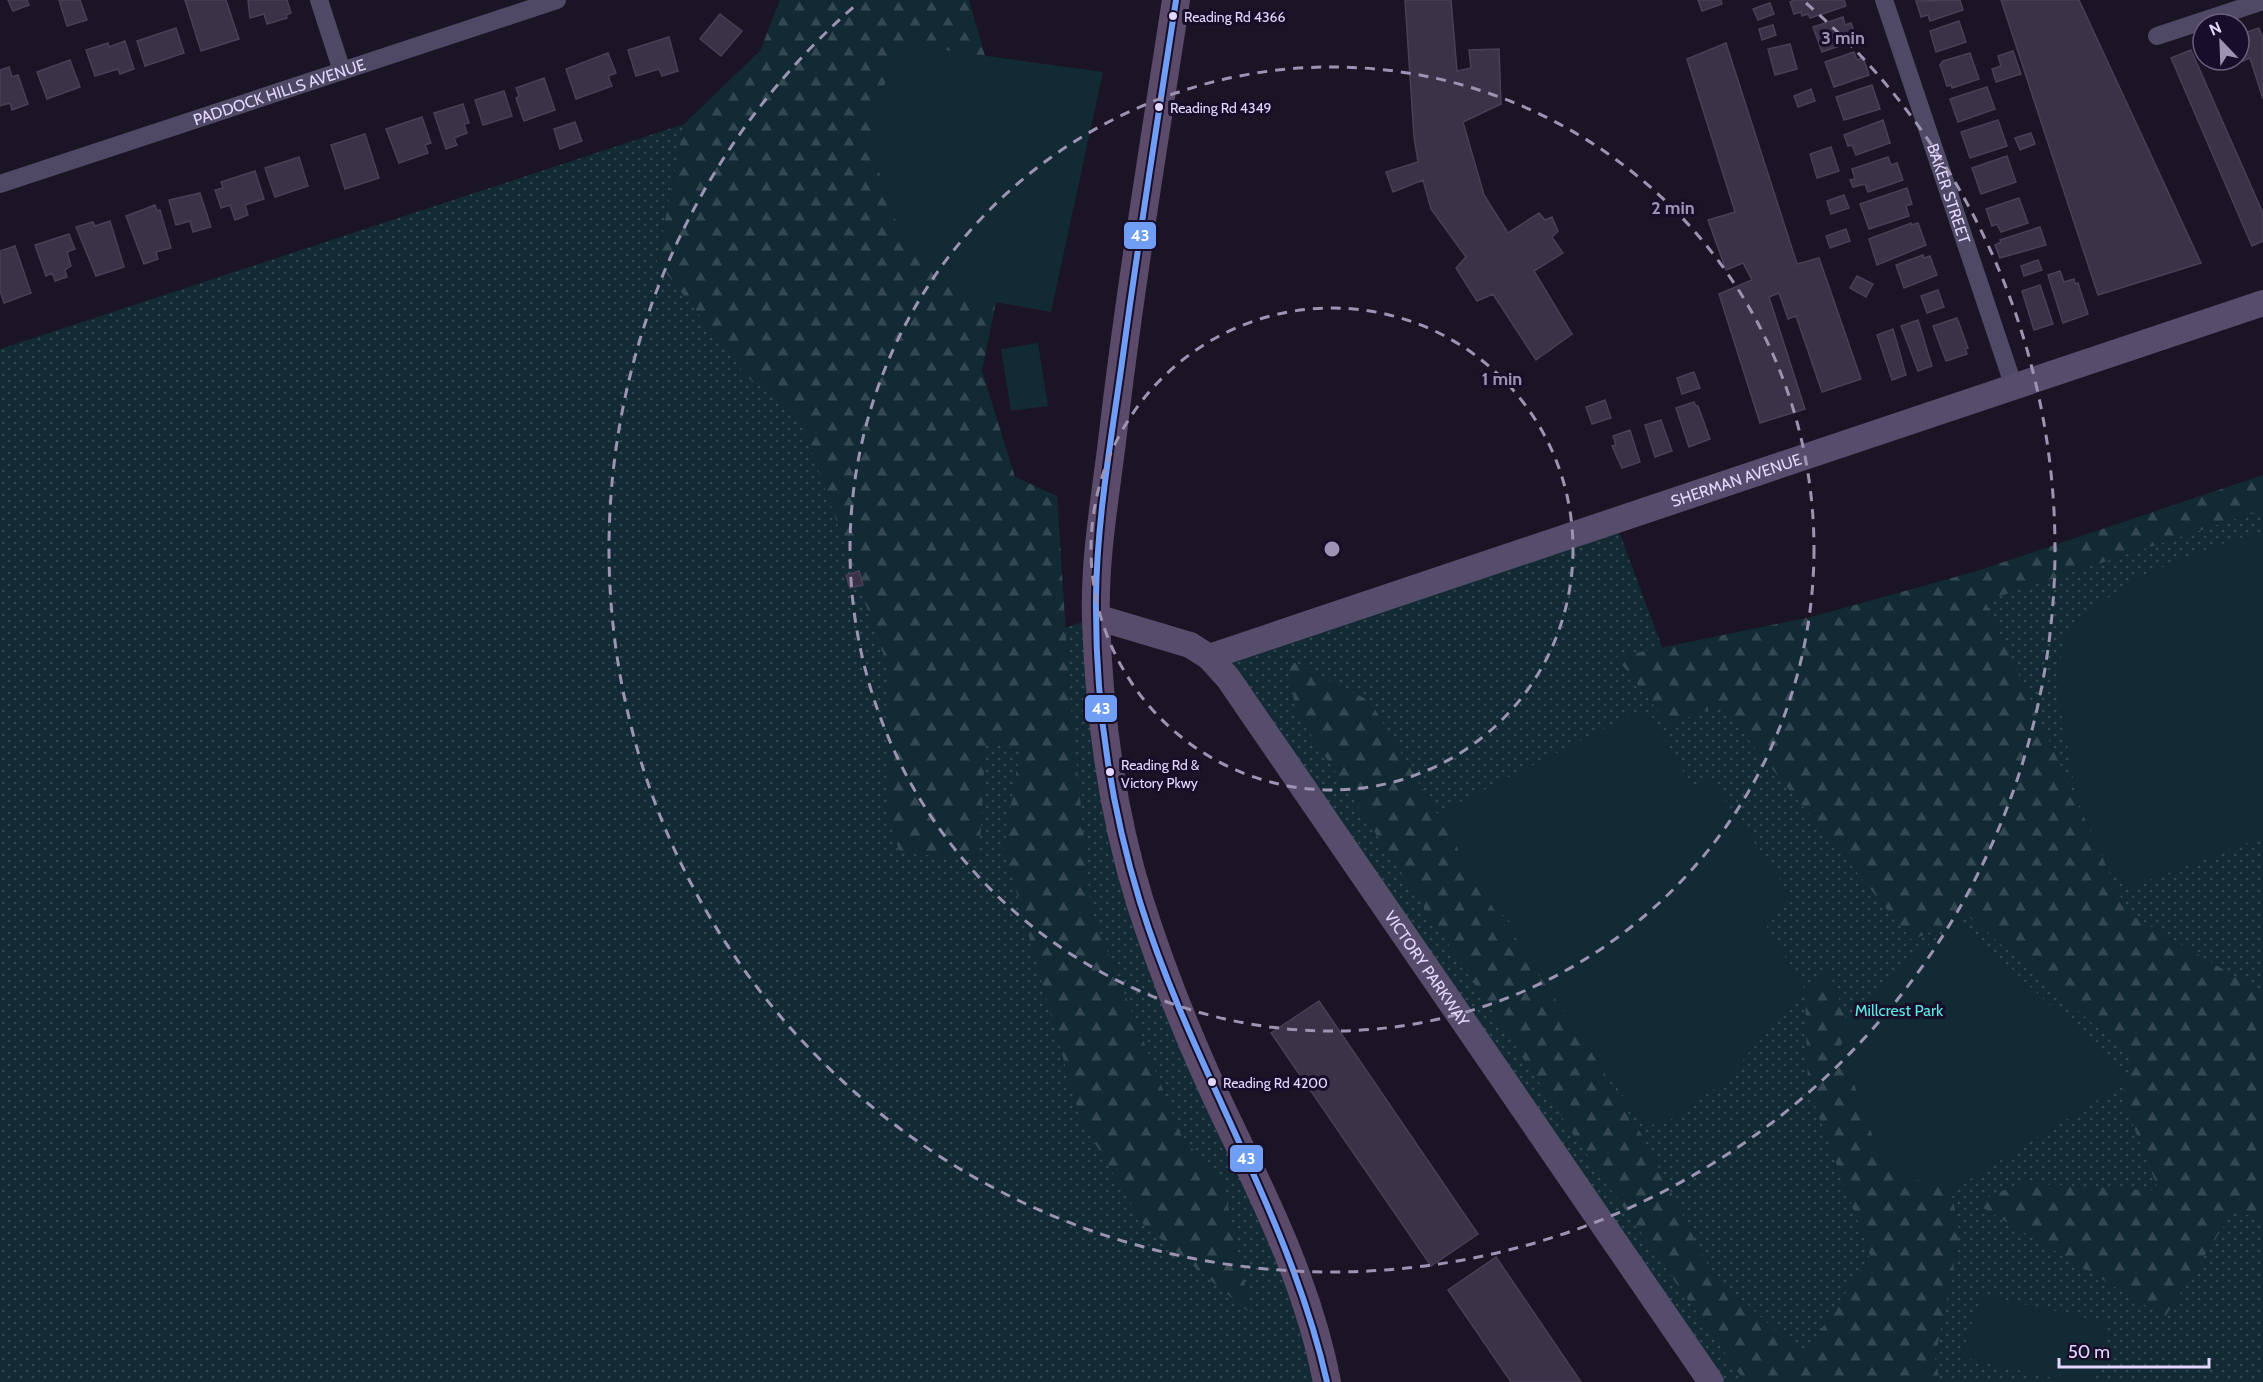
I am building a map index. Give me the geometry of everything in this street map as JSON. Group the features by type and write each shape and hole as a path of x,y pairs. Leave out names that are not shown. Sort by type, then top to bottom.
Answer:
{"main road":[{"path":"1176,0 1124,342 1098,562 1096,617 1103,709 1116,801 1140,899 1191,1038 1270,1206 1298,1273 1319,1338 1327,1382"}],"street":[{"path":"320,0 342,71"},
{"name":"PADDOCK HILLS AVENUE","path":"0,184 557,0"},
{"name":"BAKER STREET","path":"1884,0 2014,387"},
{"path":"2157,36 2263,1"},
{"name":"SHERMAN AVENUE","path":"1209,657 2263,303"},
{"name":"VICTORY PARKWAY","path":"1096,617 1190,645 1209,657 1243,698 1711,1382"}],"green space":[{"path":"780,0 969,0 985,56 900,44 961,295 996,302 982,371 1015,477 1057,496 1070,696 1091,910 1181,1135 1224,1187 1251,1314 1143,1224 1080,1118 1004,848 1020,750 986,741 979,859 900,853 887,816 887,665 799,415 747,377 657,261 684,124 760,51"},
{"path":"900,44 1103,72 1051,312 961,296 901,236 874,158 875,109"},
{"path":"684,124 657,261 866,416 983,657 1096,617 1116,801 1327,1382 0,1382 0,349"},
{"path":"1038,343 1048,406 1011,411 1001,349"},
{"path":"2263,475 2263,510 1985,601 2128,913 2263,993 2263,1218 2233,1212 2165,1317 1975,1203 2020,1183 2159,1191 2122,1097 2133,1058 1968,916 1912,940 1720,705 1669,725 1616,657 1811,617 1977,571"},
{"name":"Millcrest Park","path":"2263,510 2263,1382 1711,1382 1209,657 1615,521 1680,695"},
{"path":"2263,534 2263,837 2126,889 2099,850 2076,796 2056,682 2062,649 2071,625 2119,590 2149,572 2238,538"},
{"path":"1287,659 1370,701 1494,909 1596,1059 1643,1137 1712,1273 1804,1356 1870,1255 1808,1087 1805,990 1829,971 1847,1021 1841,1047 1884,1168 1951,1191 1960,1234 1935,1358 1940,1382 1745,1382 1578,1142 1296,712"},
{"path":"1637,712 1653,718 1693,789 1710,778 1794,900 1762,922 1805,990 1721,1084 1663,1125 1644,1124 1596,1059 1519,944 1523,941 1507,918 1494,909 1437,814"},
{"path":"1960,921 2130,1080 1951,1191 1884,1168 1841,1047 1847,1021 1907,962"},
{"path":"1982,1295 2108,1323 2095,1382 2071,1382 1960,1357"}],"building":[{"path":"8,0 27,0 29,5 13,11"},
{"path":"59,0 80,0 87,20 67,26"},
{"path":"185,0 226,0 239,39 201,51"},
{"path":"248,0 287,0 291,13 286,15 287,18 267,24 264,14 250,18"},
{"path":"1405,0 1451,0 1457,71 1471,68 1469,50 1499,49 1501,104 1463,122 1484,195 1508,233 1539,213 1545,220 1552,217 1558,231 1552,237 1563,253 1534,271 1572,334 1536,360 1493,294 1477,301 1456,268 1466,257 1431,209 1423,180 1393,192 1386,172 1418,162 1414,137"},
{"path":"1698,0 1721,0 1722,4 1702,11"},
{"path":"1794,0 1844,0 1846,6 1810,18 1808,14 1802,16 1801,12 1794,14 1790,2"},
{"path":"1960,0 1963,10 1930,21 1928,15 1921,17 1916,1"},
{"path":"2001,0 2079,0 2201,263 2098,295"},
{"path":"1770,3 1774,14 1758,20 1753,9"},
{"path":"720,14 742,31 721,56 700,39"},
{"path":"1843,17 1845,25 1851,23 1857,40 1822,52 1813,27"},
{"path":"1959,21 1966,42 1936,52 1930,31"},
{"path":"1773,25 1776,35 1762,40 1759,29"},
{"path":"176,28 184,53 145,66 137,41"},
{"path":"2259,28 2263,39 2263,99 2251,61 2251,31"},
{"path":"669,37 678,71 662,76 659,69 636,76 628,50"},
{"path":"125,41 134,69 120,74 118,69 95,76 86,50 108,43 109,47"},
{"path":"1726,43 1797,264 1819,258 1861,379 1822,392 1796,316 1788,319 1779,293 1769,297 1805,409 1760,423 1719,294 1752,280 1743,263 1726,270 1708,220 1735,212 1687,59"},
{"path":"1790,44 1797,69 1775,75 1768,49"},
{"path":"2191,50 2191,72 2201,72 2263,213 2263,241 2252,246 2171,58"},
{"path":"2013,51 2021,74 1996,82 1992,69 2001,66 1998,56"},
{"path":"1854,52 1857,60 1863,57 1869,75 1834,87 1825,62"},
{"path":"608,53 616,73 608,76 612,86 576,99 566,69"},
{"path":"1970,53 1979,79 1952,88 1951,85 1947,86 1940,65 1943,61"},
{"path":"70,60 80,87 47,99 37,72"},
{"path":"9,67 12,77 18,75 28,104 12,110 10,103 0,106 0,70"},
{"path":"544,78 555,110 524,121 516,98 519,96 516,88"},
{"path":"1872,85 1880,109 1844,120 1836,97"},
{"path":"1987,87 1995,109 1958,122 1950,99"},
{"path":"1811,89 1815,101 1798,107 1794,96"},
{"path":"504,91 512,116 483,125 475,100"},
{"path":"463,104 469,123 464,124 467,133 454,138 457,145 446,149 434,113"},
{"path":"422,117 431,143 425,145 428,153 399,163 386,129"},
{"path":"1883,120 1890,143 1856,155 1852,145 1848,146 1844,135"},
{"path":"1998,120 2007,146 1970,158 1961,132"},
{"path":"575,122 582,141 560,149 554,129"},
{"path":"2031,133 2035,144 2020,150 2015,138"},
{"path":"365,134 379,178 345,189 331,145"},
{"path":"1831,147 1839,171 1817,178 1810,154"},
{"path":"2007,156 2016,182 1981,194 1972,168"},
{"path":"299,157 308,186 275,197 265,168"},
{"path":"1888,157 1891,165 1897,163 1903,180 1868,192 1865,184 1853,187 1850,180 1855,179 1852,169"},
{"path":"255,171 264,199 245,205 248,215 235,220 230,205 221,208 215,190 223,188 221,182"},
{"path":"1907,188 1912,204 1906,206 1909,216 1869,229 1860,204"},
{"path":"200,193 211,227 193,232 190,221 176,225 169,200"},
{"path":"1844,195 1849,208 1831,214 1827,201"},
{"path":"2019,198 2028,223 2001,232 1997,224 1992,226 1986,209"},
{"path":"155,205 157,211 160,210 171,248 156,252 158,259 144,264 126,216"},
{"path":"110,221 124,267 96,276 76,227 93,222 95,226"},
{"path":"1911,223 1911,225 1918,223 1926,245 1877,265 1869,239"},
{"path":"2040,227 2046,245 2000,258 1995,245 2001,242 2000,240"},
{"path":"1846,229 1850,241 1830,248 1826,236"},
{"path":"69,234 75,249 67,252 71,266 65,270 67,277 55,281 52,273 46,276 35,245"},
{"path":"15,246 31,293 4,303 0,291 0,251"},
{"path":"1923,255 1924,258 1930,256 1937,275 1904,288 1896,265"},
{"path":"2038,260 2042,270 2024,276 2021,266"},
{"path":"2060,271 2064,282 2074,279 2075,284 2078,283 2088,314 2063,323 2048,275"},
{"path":"1857,276 1873,284 1866,297 1850,288"},
{"path":"2040,285 2053,324 2034,330 2022,291"},
{"path":"1938,290 1944,307 1927,313 1921,296"},
{"path":"1957,318 1968,348 1965,349 1967,354 1946,361 1933,326"},
{"path":"1918,320 1932,366 1918,371 1901,326"},
{"path":"1893,329 1906,375 1892,380 1877,335"},
{"path":"1694,372 1700,388 1682,394 1677,378"},
{"path":"1605,400 1611,418 1592,424 1586,407"},
{"path":"1694,402 1698,406 1710,439 1689,447 1676,408"},
{"path":"1661,420 1672,451 1655,457 1645,425"},
{"path":"1630,430 1640,462 1622,468 1612,446 1616,445 1613,436"},
{"path":"859,571 863,585 850,588 846,575"},
{"path":"1319,1001 1478,1234 1431,1266 1271,1033"},
{"path":"1496,1257 1581,1382 1511,1382 1448,1290"}],"transit line":[{"name":"43","path":"1176,0 1102,506 1097,567 1096,635 1106,751 1129,865 1161,963 1289,1259 1310,1320 1327,1382"}],"place":[{"name":"Reading Rd 4366","path":"1173,16"},
{"name":"Reading Rd 4349","path":"1159,107"},
{"name":"Reading Rd & Victory Pkwy","path":"1110,772"},
{"name":"Reading Rd 4200","path":"1212,1082"}]}
